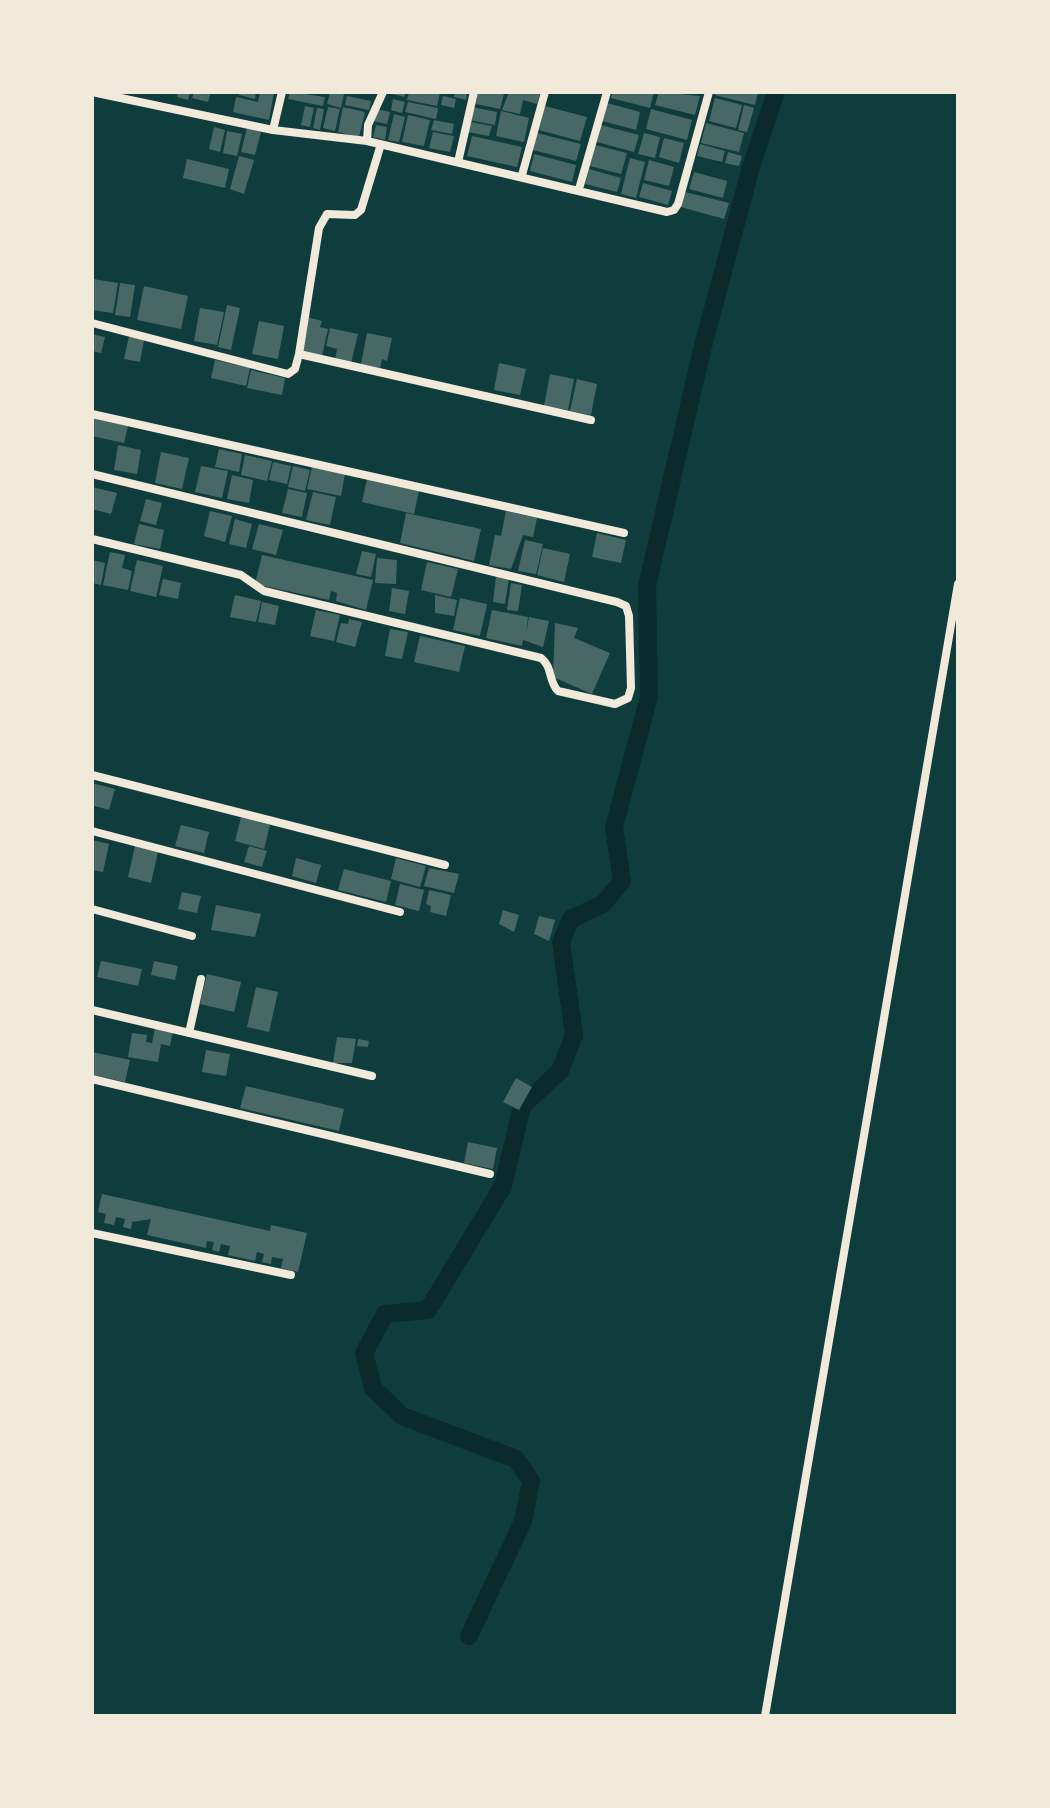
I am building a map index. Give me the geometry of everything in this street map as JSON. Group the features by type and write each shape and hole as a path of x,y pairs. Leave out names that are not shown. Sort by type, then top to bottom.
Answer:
{"street":[{"path":"92,92 273,130 367,141 522,175 667,212 674,210 709,92"},
{"path":"273,130 282,92"},
{"path":"367,141 368,125 383,92"},
{"path":"458,162 474,92"},
{"path":"522,175 545,92"},
{"path":"579,189 607,92"},
{"path":"92,323 280,374 295,369 319,228 327,214 355,215 361,210 381,144"},
{"path":"299,354 591,420"},
{"path":"92,414 624,533"},
{"path":"92,474 617,602 626,606 629,616 631,688 628,698 615,704 558,691 553,685 550,667 541,658 264,591 241,575 92,539"},
{"path":"765,1716 958,584"},
{"path":"92,775 445,865"},
{"path":"92,831 400,912"},
{"path":"92,909 192,936"},
{"path":"189,1033 201,979"},
{"path":"92,1010 372,1076"},
{"path":"92,1079 490,1174"},
{"path":"92,1233 291,1275"}],"building":[{"path":"178,92 190,92 188,100 177,97"},
{"path":"194,92 211,92 208,102 192,98"},
{"path":"240,92 256,92 255,99 239,95"},
{"path":"260,92 274,92 269,120 233,112 236,97 258,102"},
{"path":"290,92 325,97 323,106 288,99"},
{"path":"330,92 344,94 341,108 327,104"},
{"path":"385,92 406,92 404,97"},
{"path":"409,92 440,93 437,106 407,100"},
{"path":"455,92 467,92 466,100 454,97"},
{"path":"478,92 504,94 500,109 476,104"},
{"path":"509,92 540,93 537,104 523,100 520,114 502,110"},
{"path":"613,92 654,92 650,108 611,98"},
{"path":"659,92 700,96 695,115 655,105"},
{"path":"716,92 758,92 755,105 715,95"},
{"path":"347,96 371,101 369,110 345,105"},
{"path":"443,96 456,99 454,108 441,105"},
{"path":"715,98 742,105 736,128 709,121"},
{"path":"393,99 405,102 402,113 391,110"},
{"path":"408,102 438,108 436,119 405,112"},
{"path":"607,103 640,112 636,130 602,121"},
{"path":"744,105 754,108 747,132 738,130"},
{"path":"305,106 314,108 310,127 301,125"},
{"path":"545,106 587,117 580,141 539,130"},
{"path":"328,107 340,109 335,131 323,128"},
{"path":"343,107 365,112 359,137 338,132"},
{"path":"472,107 497,112 495,125 469,120"},
{"path":"317,108 324,109 320,130 313,128"},
{"path":"376,109 390,112 387,124 373,121"},
{"path":"651,109 692,120 687,140 646,129"},
{"path":"501,111 529,118 524,142 496,136"},
{"path":"394,114 405,117 399,142 388,140"},
{"path":"408,115 430,120 424,146 402,142"},
{"path":"434,120 454,124 452,134 431,130"},
{"path":"471,122 492,126 489,136 468,132"},
{"path":"706,123 744,133 739,152 701,143"},
{"path":"376,125 387,127 385,140 373,137"},
{"path":"601,125 639,135 634,152 597,142"},
{"path":"214,127 225,130 220,152 209,149"},
{"path":"247,128 261,132 255,155 241,152"},
{"path":"227,131 242,134 237,156 223,153"},
{"path":"433,132 454,136 450,152 429,148"},
{"path":"537,133 581,144 576,161 533,150"},
{"path":"644,133 660,137 655,158 638,154"},
{"path":"472,136 522,147 517,167 467,156"},
{"path":"664,138 684,143 679,163 659,157"},
{"path":"700,144 725,151 722,162 697,156"},
{"path":"595,145 627,153 621,174 590,166"},
{"path":"728,152 742,156 739,166 725,163"},
{"path":"534,154 576,165 572,182 530,171"},
{"path":"239,156 254,160 244,194 230,189"},
{"path":"630,158 645,162 636,198 621,194"},
{"path":"187,159 229,169 225,188 183,178"},
{"path":"649,160 674,167 669,186 644,180"},
{"path":"589,169 621,178 617,192 585,184"},
{"path":"694,172 727,181 723,198 689,189"},
{"path":"643,183 672,191 668,205 639,197"},
{"path":"685,192 729,203 724,219 681,207"},
{"path":"93,279 118,283 113,313 92,310"},
{"path":"120,283 135,285 130,317 115,315"},
{"path":"144,286 188,296 181,329 137,320"},
{"path":"227,305 240,308 231,350 218,347"},
{"path":"200,308 224,312 217,345 194,341"},
{"path":"307,317 322,321 320,327 328,329 322,356 300,351"},
{"path":"259,321 284,326 278,359 252,354"},
{"path":"330,328 358,334 351,363 335,360 337,349 326,346"},
{"path":"367,333 392,338 387,361 382,359 380,368 361,364"},
{"path":"92,334 105,337 101,353 92,351"},
{"path":"129,336 144,340 140,362 124,359"},
{"path":"215,360 250,368 246,386 211,378"},
{"path":"499,363 526,369 520,395 494,390"},
{"path":"251,370 285,378 282,395 247,388"},
{"path":"550,374 574,379 568,410 544,406"},
{"path":"577,379 597,384 591,415 570,411"},
{"path":"92,418 128,426 124,443 92,436"},
{"path":"118,445 141,450 137,474 114,470"},
{"path":"219,449 242,454 239,472 215,467"},
{"path":"161,452 189,458 182,489 155,483"},
{"path":"245,455 272,461 267,481 241,475"},
{"path":"273,462 291,466 287,484 269,480"},
{"path":"201,466 228,471 222,498 195,492"},
{"path":"293,466 310,470 305,491 288,487"},
{"path":"312,467 345,474 341,496 307,489"},
{"path":"232,475 253,480 249,503 227,499"},
{"path":"367,479 419,491 414,514 362,502"},
{"path":"92,487 117,493 111,514 92,509"},
{"path":"288,489 307,493 302,517 282,513"},
{"path":"313,492 336,497 330,525 306,520"},
{"path":"146,499 162,503 156,525 140,521"},
{"path":"210,511 232,516 225,542 204,536"},
{"path":"506,511 537,518 533,537 523,535 511,569 489,565 495,535 501,536"},
{"path":"406,513 481,529 474,561 400,543"},
{"path":"235,519 252,524 246,548 229,544"},
{"path":"139,524 164,530 160,549 134,544"},
{"path":"259,524 283,530 276,555 252,549"},
{"path":"597,533 626,540 621,563 592,557"},
{"path":"525,540 543,544 536,574 518,571"},
{"path":"543,548 570,554 564,582 537,575"},
{"path":"362,551 376,554 371,577 356,574"},
{"path":"110,552 125,555 122,568 132,571 128,590 103,585"},
{"path":"262,555 373,580 366,610 336,601 337,593 331,591 329,600 255,584"},
{"path":"377,558 397,560 396,584 375,583"},
{"path":"92,560 105,563 101,585 92,583"},
{"path":"137,560 163,566 156,597 130,591"},
{"path":"427,562 458,569 451,597 421,590"},
{"path":"496,576 509,578 505,604 493,602"},
{"path":"163,579 181,583 178,599 159,595"},
{"path":"511,583 522,585 518,611 507,610"},
{"path":"392,588 409,591 405,614 389,611"},
{"path":"235,595 261,601 256,622 230,617"},
{"path":"435,595 457,600 454,616 435,613"},
{"path":"460,598 487,604 480,636 453,630"},
{"path":"262,602 279,606 275,625 258,622"},
{"path":"316,610 340,615 334,641 310,636"},
{"path":"492,610 528,617 526,633 529,617 549,621 543,647 523,640 522,646 486,638"},
{"path":"349,619 362,622 355,647 336,642 341,623 348,624"},
{"path":"555,623 578,628 574,638 610,653 592,694 553,677"},
{"path":"390,629 408,632 402,659 385,656"},
{"path":"420,636 465,646 459,672 414,662"},
{"path":"92,783 115,789 109,810 92,805"},
{"path":"241,817 270,825 264,849 235,841"},
{"path":"181,825 209,832 204,853 175,846"},
{"path":"92,840 109,844 103,872 92,870"},
{"path":"135,846 158,852 151,883 128,877"},
{"path":"249,846 267,851 262,867 244,862"},
{"path":"296,858 321,865 316,883 292,876"},
{"path":"396,858 426,866 420,887 391,879"},
{"path":"429,868 459,874 454,893 424,886"},
{"path":"344,869 391,881 386,902 338,890"},
{"path":"400,884 424,890 419,911 395,905"},
{"path":"429,890 451,895 446,916 430,912 431,906 426,904"},
{"path":"182,892 201,896 197,913 178,909"},
{"path":"216,905 261,914 255,937 211,930"},
{"path":"503,910 519,915 514,932 499,924"},
{"path":"539,916 555,920 549,941 534,934"},
{"path":"101,961 142,969 138,986 97,977"},
{"path":"154,961 178,966 175,980 151,975"},
{"path":"207,974 241,982 234,1012 200,1004"},
{"path":"256,987 278,992 269,1032 247,1027"},
{"path":"155,1028 173,1031 170,1046 161,1044 158,1062 128,1057 132,1033 147,1035 146,1042 152,1043"},
{"path":"337,1037 356,1039 352,1063 333,1063"},
{"path":"358,1039 369,1041 368,1047 357,1046"},
{"path":"206,1050 230,1054 226,1076 202,1072"},
{"path":"92,1052 130,1060 125,1082 94,1075"},
{"path":"516,1078 532,1087 519,1110 503,1102"},
{"path":"246,1086 344,1109 339,1131 240,1108"},
{"path":"468,1142 497,1148 493,1169 464,1163"},
{"path":"102,1194 270,1231 271,1225 307,1233 298,1272 281,1268 283,1259 272,1257 271,1264 262,1262 264,1254 257,1252 255,1261 228,1255 230,1246 221,1244 219,1252 212,1250 214,1242 207,1241 206,1248 147,1235 151,1219 132,1222 131,1229 123,1227 125,1219 116,1217 114,1225 104,1223 106,1214 98,1212"}],"waterway":[{"path":"469,1636 523,1521 531,1481 516,1459 402,1416 373,1388 364,1353 385,1314 428,1310 503,1186 522,1106 560,1071 574,1035 561,942 571,919 603,904 622,881 614,827 649,697 647,586 702,350 751,167 776,92"}]}
